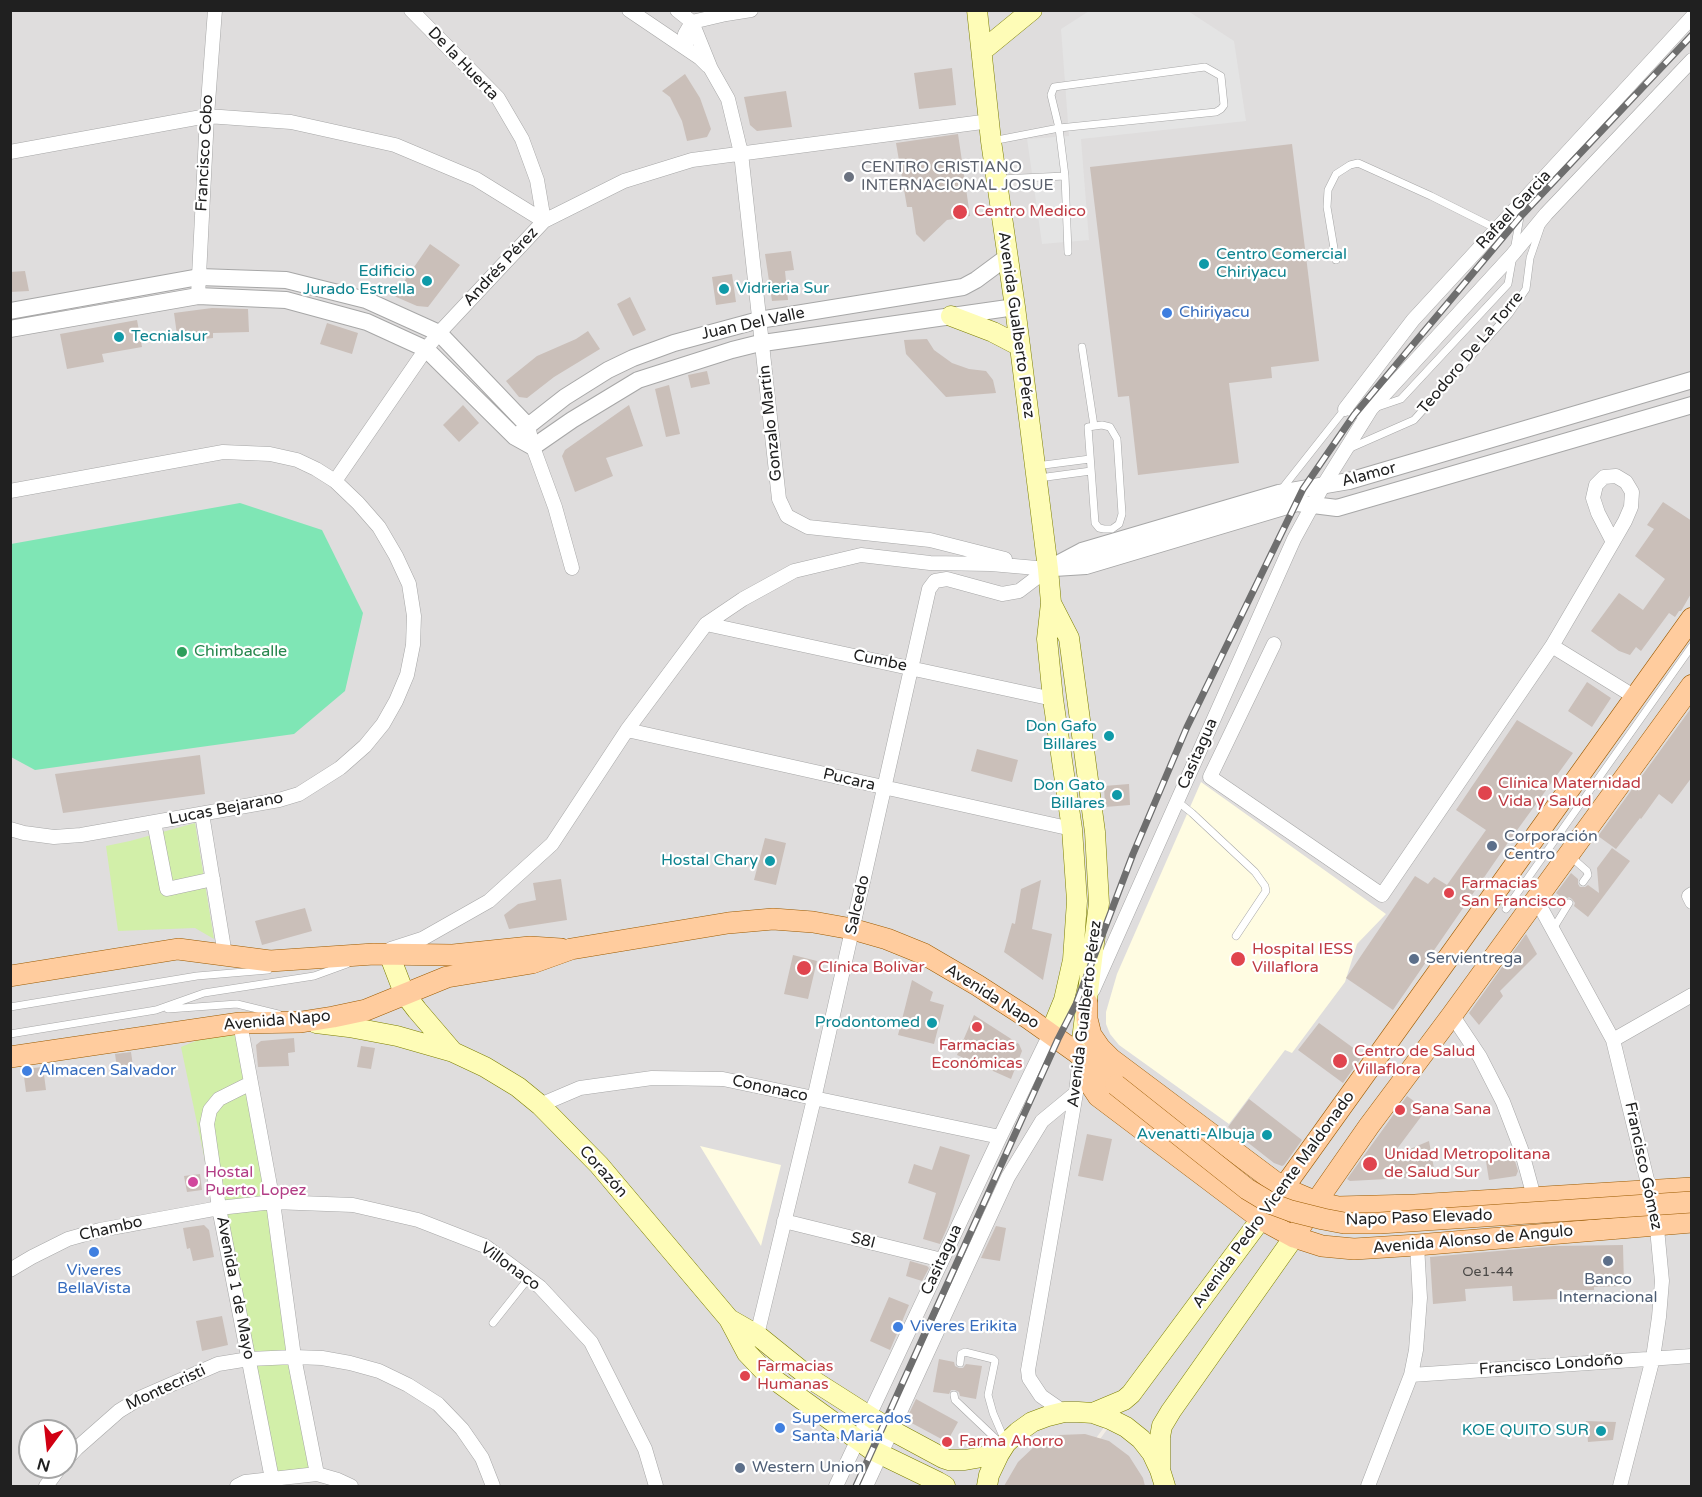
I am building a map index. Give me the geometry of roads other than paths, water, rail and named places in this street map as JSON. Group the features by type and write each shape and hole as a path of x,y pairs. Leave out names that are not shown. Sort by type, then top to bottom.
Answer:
{"main road":[{"name":"Avenida Gualberto Pérez","path":"977,10 1048,569 1051,603 1047,639 1053,699 1072,829 1077,901 1073,960 1064,1000 1050,1034"},
{"path":"982,51 1032,10"},
{"path":"951,316 993,332 1020,346"},
{"name":"Avenida Gualberto Pérez","path":"1051,603 1069,638 1095,832 1099,903 1087,1003 1085,1059"},
{"name":"Avenida Pedro Vicente Maldonado","path":"1093,1413 1124,1400 1131,1394 1261,1219 1692,618"},
{"name":"Avenida Pedro Vicente Maldonado","path":"1162,1478 1160,1437 1162,1426 1171,1411 1369,1126 1692,685"},
{"name":"Avenida Napo","path":"10,1058 240,1023 302,1022 366,1010 447,977 532,963 571,949 728,923 773,919 813,922 852,929 924,954 977,985 1085,1059"},
{"name":"Avenida Napo","path":"10,976 178,950 270,961 382,954 453,955 530,947 571,949"},
{"name":"Corazón","path":"382,954 404,993 453,1052"},
{"path":"1087,1003 1087,1019 1091,1035 1111,1059 1283,1188 1316,1202 1338,1207 1358,1207 1692,1188"},
{"name":"Corazón","path":"302,1022 325,1023 423,1042 476,1062 518,1087 540,1105 599,1166 729,1319 747,1353 768,1375 858,1441 945,1486"},
{"path":"1111,1059 1085,1059 1092,1087 1098,1096 1261,1219"},
{"name":"Napo Paso Elevado","path":"1085,1059 1247,1189 1272,1204 1323,1220 1380,1223 1692,1202"},
{"name":"Avenida Alonso de Angulo","path":"1261,1219 1294,1237 1322,1246 1354,1249 1692,1222"},
{"name":"Corazón","path":"729,1319 757,1335 814,1381 891,1430 950,1460 965,1460 1002,1448"},
{"path":"987,1486 989,1475 1002,1448 1018,1432 1032,1422 1064,1412 1093,1413 1126,1427 1152,1454 1162,1478"}],"street":[{"name":"Francisco Cobo","path":"198,296 215,10"},
{"name":"De la Huerta","path":"411,10 498,98 522,139 537,180 544,222"},
{"name":"Gonzalo Martín","path":"629,10 687,49 711,69"},
{"name":"Gonzalo Martín","path":"677,10 692,22 711,69 728,99 741,153 779,500 787,516 808,527 930,540 1048,569"},
{"path":"687,49 685,34 692,22 751,10"},
{"name":"Rafael Garcia","path":"1345,409 1413,320 1692,17"},
{"name":"Teodoro De La Torre","path":"1312,505 1371,409 1514,254 1546,214 1692,60"},
{"path":"10,152 207,116 291,122 395,145 476,179 544,222"},
{"name":"Andrés Pérez","path":"335,481 426,349 544,222 624,181 692,160 990,121"},
{"name":"Juan Del Valle","path":"514,436 565,397 608,370 674,343 759,320 963,287 1007,257"},
{"path":"10,311 199,277 286,280 366,300 439,333 528,426 533,447 555,507 572,568"},
{"path":"10,328 198,296 286,300 367,322 426,349 514,436 533,447"},
{"name":"Juan Del Valle","path":"533,447 638,380 722,353 763,343 1015,307"},
{"name":"Alamor","path":"935,581 947,579 1002,594 1019,591 1048,569 1082,551 1279,493 1349,481 1692,380"},
{"name":"Alamor","path":"1048,569 1086,566 1297,503 1337,508 1692,405"},
{"name":"Lucas Bejarano","path":"10,491 223,452 270,454 297,460 335,481 379,527 409,584 414,616 413,645 407,675 383,724 365,746 340,768 299,794 279,800 81,835 54,837 10,829"},
{"name":"Casitagua","path":"1087,1003 1294,539 1312,505"},
{"path":"1274,644 1210,777 1382,895 1552,646 1613,542"},
{"path":"382,954 422,939 489,901 552,843 627,730 706,624 743,599 794,571 861,555 930,563 991,564 1048,569"},
{"name":"Salcedo","path":"757,1335 814,1099 929,589 935,581"},
{"name":"Cumbe","path":"706,624 1053,699"},
{"path":"1552,646 1635,697"},
{"name":"Pucara","path":"627,730 1072,829"},
{"path":"202,814 225,955"},
{"path":"154,822 167,889 213,879"},
{"path":"1692,894 1689,897 1692,902"},
{"name":"Francisco Gómez","path":"1536,899 1613,1040 1657,1225 1662,1281 1653,1358 1620,1486"},
{"path":"1613,1040 1692,996"},
{"path":"1452,1015 1480,1057 1503,1102 1521,1149 1534,1197"},
{"path":"240,1023 273,1202 294,1357 317,1474"},
{"name":"Casitagua","path":"836,1486 1050,1034"},
{"name":"Avenida Gualberto Pérez","path":"1064,1412 1041,1396 1029,1378 1028,1370 1076,1093 1085,1059"},
{"name":"Cononaco","path":"540,1105 580,1088 651,1078 723,1079 1000,1137"},
{"name":"Avenida 1 de Mayo","path":"251,1083 219,1099 210,1110 207,1124 219,1208 272,1479"},
{"name":"Casitagua","path":"866,1486 1008,1178 1041,1121 1076,1093"},
{"name":"Villonaco","path":"219,1208 273,1202 353,1205 418,1220 485,1246 540,1287 591,1342 645,1449 656,1486"},
{"name":"Chambo","path":"10,1270 68,1239 100,1230 219,1208"},
{"name":"S8I","path":"784,1221 942,1260"},
{"path":"1368,1486 1412,1375 1420,1298 1417,1245"},
{"name":"Francisco Londoño","path":"1412,1375 1692,1356"},
{"name":"Montecristi","path":"78,1446 119,1411 140,1398 218,1364 249,1359 322,1358 379,1371 408,1385 438,1404 462,1429 482,1458 493,1486"},
{"path":"237,1486 245,1482 317,1474 351,1486"}],"lane":[{"path":"992,141 1059,128 1216,112 1224,105 1221,76 1205,67 1054,87 1051,95 1059,128 1065,176 1068,252"},
{"path":"1336,260 1327,207 1328,190 1336,174 1345,167 1358,163 1497,229"},
{"path":"997,179 1065,176"},
{"path":"1514,254 1520,217 1529,194"},
{"name":"Teodoro De La Torre","path":"1346,450 1414,420 1509,314 1526,289 1530,258 1546,214"},
{"path":"1082,347 1094,426"},
{"path":"1279,493 1345,409 1354,415 1371,409"},
{"path":"1094,426 1110,427 1117,440 1122,514 1119,524 1112,529 1099,528 1095,523 1088,427 1094,426"},
{"path":"1036,472 1090,459"},
{"path":"1036,472 1091,471"},
{"path":"1506,909 1692,646"},
{"path":"1177,801 1255,872 1265,886 1266,891 1236,936"},
{"path":"1569,855 1587,871 1584,882"},
{"path":"1553,929 1569,903"},
{"path":"289,968 382,954"},
{"path":"156,1010 204,993 314,976 382,954"},
{"path":"10,1006 197,976 278,969"},
{"path":"10,1034 156,1010 237,1004 302,1022"},
{"path":"493,1323 528,1279"},
{"path":"960,1363 961,1354 965,1352 995,1361 988,1395 1002,1448"},
{"path":"954,1395 955,1400 995,1438 1002,1448"}],"railway":[{"path":"856,1486 1058,1039 1076,1004 1133,854 1187,727 1303,489 1354,415 1520,217 1692,35"}],"place":[{"name":"CENTRO CRISTIANO INTERNACIONAL JOSUE","path":"849,177"},
{"name":"Centro Medico","path":"960,212"},
{"name":"Centro Comercial Chiriyacu","path":"1204,264"},
{"name":"Edificio Jurado Estrella","path":"427,281"},
{"name":"Vidrieria Sur","path":"724,289"},
{"name":"Chiriyacu","path":"1167,313"},
{"name":"Tecnialsur","path":"119,337"},
{"name":"Chimbacalle","path":"182,652"},
{"name":"Don Gafo Billares","path":"1109,736"},
{"name":"Clínica Maternidad Vida y Salud","path":"1485,793"},
{"name":"Don Gato Billares","path":"1117,795"},
{"name":"Corporación Centro","path":"1492,846"},
{"name":"Hostal Chary","path":"770,861"},
{"name":"Farmacias San Francisco","path":"1449,893"},
{"name":"Hospital IESS Villaflora","path":"1238,959"},
{"name":"Servientrega","path":"1414,959"},
{"name":"Clínica Bolivar","path":"804,968"},
{"name":"Prodontomed","path":"932,1023"},
{"name":"Farmacias Económicas","path":"977,1027"},
{"name":"Centro de Salud Villaflora","path":"1340,1061"},
{"name":"Almacen Salvador","path":"27,1071"},
{"name":"Sana Sana","path":"1400,1110"},
{"name":"Avenatti-Albuja","path":"1267,1135"},
{"name":"Unidad Metropolitana de Salud Sur","path":"1370,1164"},
{"name":"Hostal Puerto Lopez","path":"193,1182"},
{"name":"Viveres BellaVista","path":"94,1252"},
{"name":"Banco Internacional","path":"1608,1261"},
{"name":"Viveres Erikita","path":"898,1327"},
{"name":"Farmacias Humanas","path":"745,1376"},
{"name":"Supermercados Santa Maria","path":"780,1428"},
{"name":"KOE QUITO SUR","path":"1601,1431"},
{"name":"Farma Ahorro","path":"947,1442"},
{"name":"Western Union","path":"740,1468"}]}
